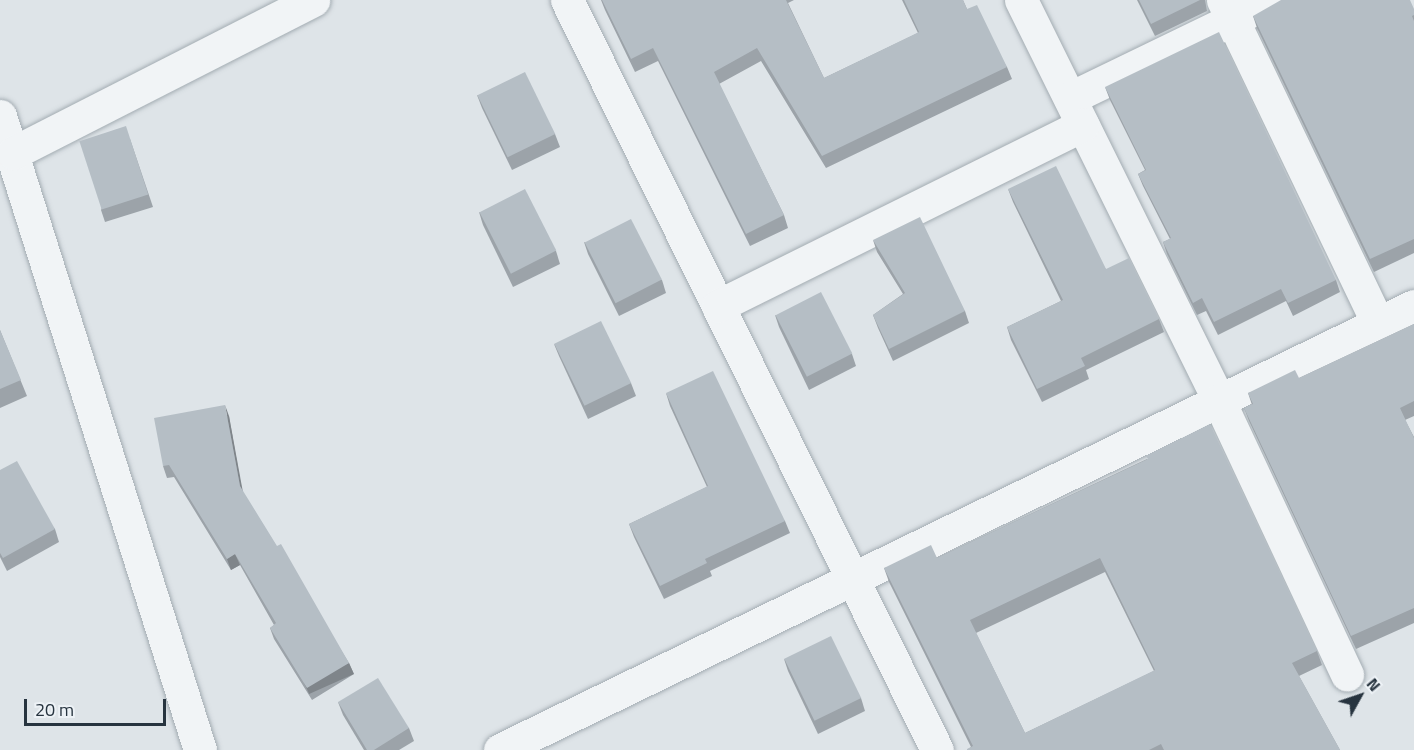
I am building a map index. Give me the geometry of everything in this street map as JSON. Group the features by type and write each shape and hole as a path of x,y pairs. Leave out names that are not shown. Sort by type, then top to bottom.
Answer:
{"street":[{"path":"13,153 313,0"},
{"path":"567,0 855,579 937,750"},
{"path":"1022,0 1219,401 1347,674"},
{"path":"718,306 1076,112 1227,10 1273,0"},
{"path":"1227,10 1378,324"},
{"path":"0,116 200,750"},
{"path":"500,750 1414,306"}],"building":[{"path":"602,0 786,0 824,78 919,32 904,0 963,0 967,9 977,5 1007,67 822,156 757,48 714,72 784,215 746,234 653,48 631,59"},
{"path":"1139,0 1200,0 1151,24"},
{"path":"1281,0 1410,0 1414,9 1412,16 1414,21 1414,239 1370,259 1253,16"},
{"path":"1219,32 1336,280 1288,303 1281,289 1214,322 1202,298 1193,303 1163,242 1171,238 1138,174 1146,170 1105,87"},
{"path":"525,72 555,134 508,157 477,95"},
{"path":"126,126 148,194 102,210 79,141"},
{"path":"1056,166 1106,269 1129,258 1159,319 1081,358 1085,366 1037,389 1007,327 1063,300 1008,189"},
{"path":"525,189 556,250 511,274 480,212"},
{"path":"920,217 965,311 889,349 873,315 905,293 873,240"},
{"path":"631,219 662,280 616,303 585,243"},
{"path":"821,292 852,353 807,377 776,315"},
{"path":"601,321 631,383 585,406 554,344"},
{"path":"1414,324 1414,401 1400,408 1414,438 1414,608 1351,636 1244,408 1253,404 1248,393 1295,370 1299,378"},
{"path":"0,330 21,380 0,389"},
{"path":"713,371 785,521 705,559 707,563 660,586 629,524 708,486 666,393"},
{"path":"225,405 240,486 277,546 281,544 349,663 307,688 270,628 276,623 235,554 227,559 169,465 163,466 154,418"},
{"path":"1210,424 1317,651 1292,663 1340,750 1164,750 1161,744 1149,750 967,750 973,746 884,568 931,545 937,558 1148,459 1146,456","holes":["1100,558 1155,670 1025,733 970,620"]},
{"path":"17,461 55,529 3,558 0,553 0,470"},
{"path":"831,636 861,698 815,721 784,659"},
{"path":"378,678 409,728 374,750 367,750 338,702"}]}
